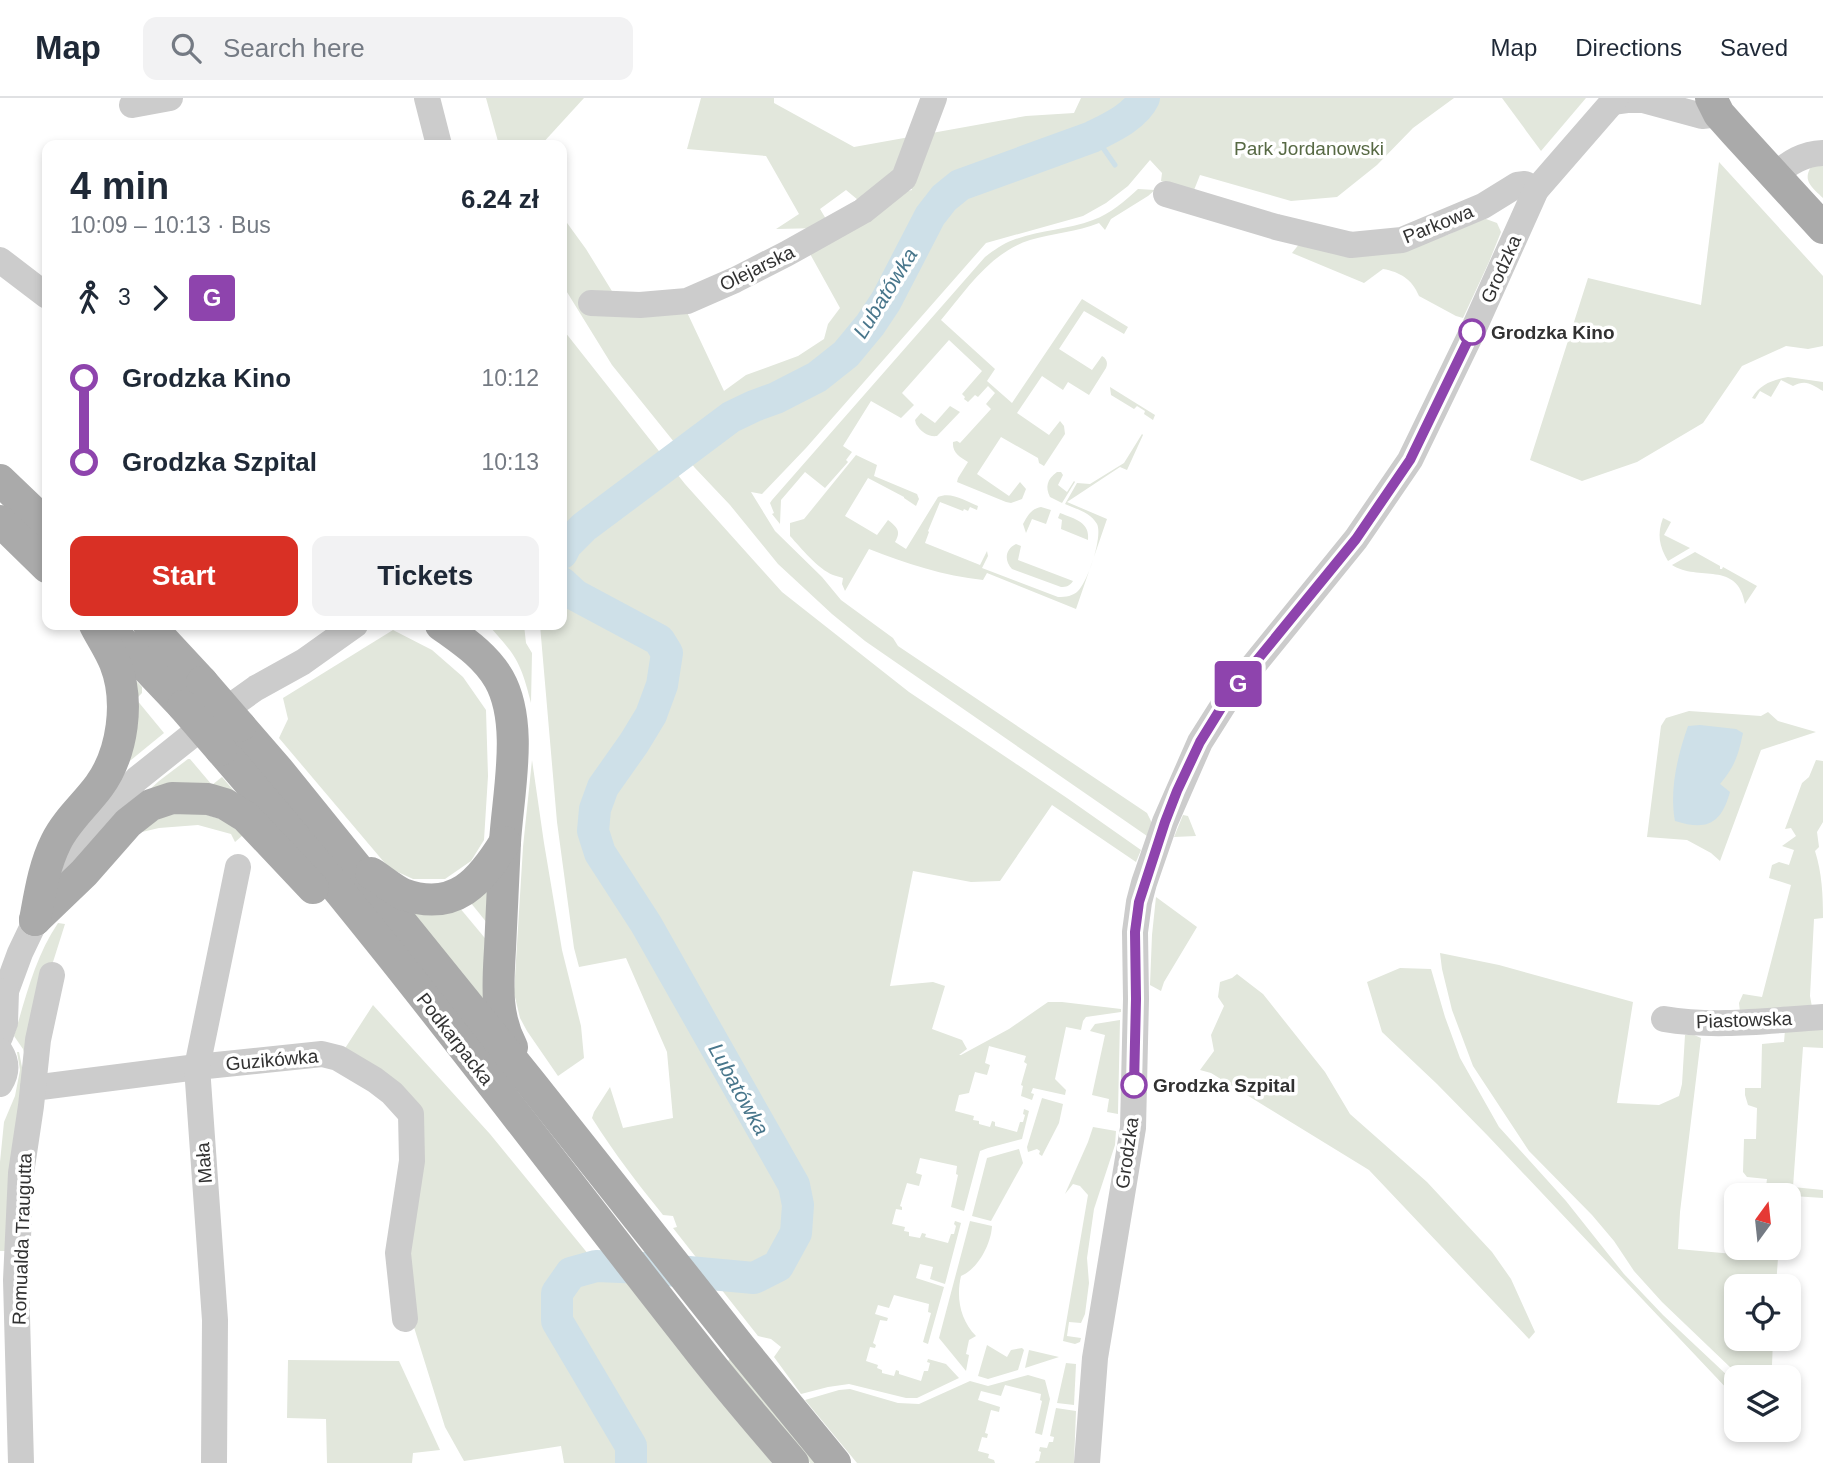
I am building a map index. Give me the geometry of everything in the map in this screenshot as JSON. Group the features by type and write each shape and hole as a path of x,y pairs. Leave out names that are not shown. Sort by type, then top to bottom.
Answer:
{"main road":[{"path":"1715,106 1823,228"},
{"path":"0,480 42,520"},
{"path":"0,521 42,562"},
{"path":"35,919 43,877 57,841 99,785 111,763 120,737 123,703 116,663 97,630"},
{"name":"Podkarpacka","path":"112,630 193,694"},
{"name":"Podkarpacka","path":"152,630 193,694 230,738 274,811 696,1347 793,1463"},
{"path":"448,630 472,647 500,680 508,698 513,724 497,997 504,1033 531,1083"},
{"name":"Podkarpacka","path":"230,738 279,771 835,1463"},
{"path":"35,919 85,873 128,823 151,805 172,798 208,799 225,804 246,817 327,902 377,939"},
{"path":"349,858 401,893 439,899 458,894 471,886 489,867 505,842"}],"street":[{"path":"132,105 170,98"},
{"path":"427,98 438,140"},
{"name":"Olejarska","path":"591,303 640,305 687,300 795,249 863,211 910,182 934,98"},
{"path":"1614,100 1643,100 1702,117 1715,106"},
{"name":"Grodzka","path":"1087,1463 1095,1358 1133,1128 1135,932 1144,883 1165,822 1200,742 1231,692 1356,539 1410,460 1474,328 1536,190 1614,100"},
{"path":"1775,175 1791,162 1810,154 1823,153"},
{"name":"Parkowa","path":"1166,194 1276,227 1351,245 1402,240 1483,206 1517,185 1525,184 1536,190"},
{"path":"0,260 42,292"},
{"path":"0,1037 5,1023 3,996 35,919 68,860 110,807 137,779 211,720 348,630"},
{"name":"Mała","path":"214,1463 215,1320 197,1067 238,867"},
{"name":"Romualda Traugutta","path":"22,1463 16,1280 21,1173 38,1041 52,975"},
{"name":"Piastowska","path":"1664,1019 1683,1023 1728,1024 1823,1017"},
{"path":"0,1051 6,1070 0,1084"},
{"name":"Guzikówka","path":"33,1088 322,1054 338,1058 375,1080 392,1093 411,1114 412,1161 398,1253 405,1320"}],"green space":[{"path":"486,98 584,98 546,140 498,140"},
{"name":"Park Jordanowski","path":"701,98 774,98 774,103 854,147 1026,116 1074,113 1081,98 1454,98 1413,128 1377,165 1337,197 1291,201 1200,175 1194,190 1161,181 1162,173 1150,160 1128,186 1083,216 986,243 806,448 762,494 751,492 775,531 822,577 841,600 893,638 898,646 1147,813 1152,823 1147,836 865,641 832,614 778,564 730,505 695,468 612,365 567,292 567,223 615,296 685,308 724,391 746,375 798,356 824,339 828,324 840,308 809,252 892,194 912,190 903,170 858,200 846,190 820,209 826,219 821,228 776,229 799,214 766,156 687,149"},
{"path":"1502,98 1586,98 1541,151"},
{"path":"1719,162 1823,276 1823,346 1808,349 1786,346 1742,366 1703,423 1637,462 1582,481 1530,460 1588,278 1701,305"},
{"path":"1823,165 1823,198 1810,184 1808,176 1811,167"},
{"path":"1138,189 1155,190 1111,219 1105,230 1099,223 1030,240 1003,253 980,273 941,320 995,369 987,381 1012,403 1082,299 1128,327 1124,334 1084,311 1059,349 1092,370 1102,356 1106,360 1106,368 1089,395 1068,382 1063,390 1042,376 1017,413 1049,435 1060,421 1064,426 1065,434 1044,466 1039,463 1038,458 1001,437 977,474 1009,496 1020,482 1026,489 1022,499 1006,502 957,482 968,462 955,452 953,442 960,443 991,409 986,404 995,393 988,386 978,397 975,395 968,402 964,399 962,394 982,371 949,340 902,393 914,405 901,418 871,401 843,446 852,452 846,460 848,462 825,488 805,472 781,500 780,524 772,514 772,500 985,257 1013,240 1099,217 1117,207"},
{"path":"1486,219 1497,223 1501,232 1463,318 1419,296 1405,277 1395,272 1383,269 1364,283 1292,253 1300,243 1421,244 1450,234 1474,221"},
{"path":"567,335 685,484 782,592 909,692 1141,850 1136,862 1052,805 1000,881 971,882 913,871 890,986 933,982 945,986 932,1029 962,1040 967,1049 959,1055 1009,1029 1048,1002 1121,1009 1121,1012 1086,1017 1081,1030 1066,1027 1055,1079 1066,1090 1065,1095 1033,1088 1032,1100 1021,1096 1026,1056 989,1046 985,1063 990,1065 987,1075 975,1072 969,1093 959,1095 955,1111 974,1116 973,1120 979,1121 979,1124 990,1127 992,1121 995,1126 1017,1132 1020,1122 1023,1122 1024,1109 1029,1111 1022,1139 980,1151 964,1211 951,1207 958,1175 957,1166 920,1158 916,1173 922,1175 919,1186 907,1183 900,1206 902,1210 896,1209 892,1224 905,1227 904,1231 909,1232 909,1236 920,1238 922,1233 926,1234 925,1237 948,1243 951,1234 954,1234 955,1221 961,1223 945,1284 930,1279 933,1267 920,1264 916,1278 944,1287 928,1344 923,1342 931,1313 928,1312 929,1304 894,1295 889,1308 878,1305 875,1314 888,1318 887,1321 880,1320 873,1343 875,1348 870,1347 866,1361 878,1365 877,1368 882,1370 882,1373 894,1376 896,1370 899,1374 921,1381 924,1371 928,1371 928,1359 946,1364 959,1378 917,1398 906,1398 849,1384 801,1394 774,1357 781,1347 771,1339 758,1336 673,1228 677,1227 673,1216 663,1215 626,1168 592,1118 594,1112 610,1087 623,1128 673,1118 667,1052 626,958 579,967 557,822 540,630 567,630"},
{"path":"1788,377 1823,382 1823,391 1808,383 1793,386 1781,380 1771,397 1760,391 1755,399 1752,398 1767,383"},
{"path":"1110,387 1155,415 1153,420 1137,406 1134,409 1111,395"},
{"path":"950,406 960,412 937,436 925,433 916,424 915,420 921,413 935,423"},
{"path":"1142,434 1127,470 1120,467 1067,502 1107,519 1094,558 1098,538 1097,524 1087,514 1065,504 1077,483 1090,484 1124,463"},
{"path":"856,455 877,465 874,476 917,494 919,499 916,506 868,478 845,516 877,535 888,520 898,530 895,542 906,549 938,497 953,496 978,506 977,510 970,507 968,511 963,511 940,502 925,543 980,565 987,551 988,556 982,568 1058,597 1069,596 1078,591 1090,569 1076,609 987,573 983,580 939,572 869,549 845,591 843,578 822,568 790,536 790,523 804,519"},
{"path":"1057,472 1063,475 1058,485 1067,492 1075,482 1062,503 1050,497 1048,490 1049,480"},
{"path":"1041,507 1051,510 1046,524 1032,519 1026,533 1023,524 1028,515"},
{"path":"1060,513 1084,525 1088,540 1061,529 1062,520 1058,518"},
{"path":"1663,518 1671,522 1664,535 1690,548 1668,561 1660,540"},
{"path":"1016,544 1021,546 1018,560 1073,581 1071,584 1061,587 1012,569 1007,555"},
{"path":"1695,552 1720,566 1720,569 1723,567 1757,586 1745,604 1741,590 1726,577 1682,570 1672,565"},
{"path":"393,630 432,650 463,677 486,710 488,776 484,840 471,861 445,879 413,879 389,868 279,738 288,719 283,698"},
{"path":"492,630 525,630 526,643 532,653 531,703 524,678 505,644"},
{"path":"128,672 142,687 142,693 136,699 164,733 120,769"},
{"path":"1689,711 1761,716 1768,712 1778,721 1816,732 1761,750 1720,861 1687,840 1647,837 1661,726 1666,718"},
{"path":"188,759 212,785 222,777 246,805 135,803"},
{"path":"532,760 562,950 581,1026 584,1058 558,1076 520,1018 514,993 523,847"},
{"path":"1816,760 1823,761 1823,822 1817,832 1819,847 1815,851 1822,884 1823,918 1814,919 1810,996 1812,1007 1740,1012 1739,1003 1743,994 1762,997 1791,885 1769,878 1772,865 1779,862 1789,865 1794,850 1782,846 1796,836 1791,828 1785,829 1802,783 1809,777"},
{"path":"197,812 224,820 243,835 235,842 231,834 198,825 142,832 155,821 167,816"},
{"path":"1183,815 1188,816 1196,836 1174,837"},
{"path":"492,875 496,934 466,897"},
{"path":"395,896 454,901 494,949 489,1006"},
{"path":"1156,897 1197,927 1161,991 1150,985"},
{"path":"58,923 65,924 49,970 29,1071 23,1049 14,1036 37,963"},
{"path":"1440,953 1499,965 1633,1002 1617,1103 1659,1105 1679,1096 1685,1035 1692,1034 1701,1038 1678,1249 1724,1253 1724,1260 1778,1260 1777,1274 1724,1274 1724,1351 1773,1351 1772,1365 1728,1365 1662,1302 1634,1271 1592,1215 1529,1151 1473,1066 1452,1010"},
{"path":"1400,968 1431,969 1460,1058 1499,1127 1566,1201 1624,1274 1724,1372 1724,1386 1488,1136 1382,1032 1367,982"},
{"path":"1237,974 1263,994 1325,1072 1350,1114 1427,1182 1492,1252 1511,1279 1535,1332 1529,1339 1369,1170 1211,1073 1200,1070 1214,1051 1211,1035 1224,1006 1218,997 1220,982"},
{"path":"373,1005 490,1134 589,1255 627,1280 772,1463 564,1463 561,1446 464,1461 445,1427 408,1308 415,1107 342,1053"},
{"path":"1120,1020 1118,1114 1107,1112 1109,1099 1092,1095 1105,1035 1090,1031 1095,1024"},
{"path":"1823,1028 1823,1048 1803,1047 1793,1183 1766,1183 1767,1179 1747,1177 1743,1172 1744,1139 1756,1139 1757,1108 1748,1105 1745,1088 1761,1088 1762,1044 1784,1042 1785,1030"},
{"path":"17,1052 24,1077 6,1251 0,1251 0,1162 4,1122 15,1096 20,1070"},
{"path":"1042,1098 1063,1104 1059,1123 1042,1156 1037,1149 1028,1152 1027,1147"},
{"path":"1093,1127 1116,1131 1115,1145 1094,1209 1087,1258 1089,1283 1085,1314 1081,1323 1069,1322 1067,1336 1081,1338 1080,1342 1075,1344 1063,1341 1088,1195 1080,1186 1073,1184 1065,1194"},
{"path":"1019,1149 1023,1163 991,1221 972,1216 987,1158"},
{"path":"1801,1188 1823,1190 1823,1198 1801,1196"},
{"path":"970,1221 992,1226 982,1255 973,1268 961,1276 959,1300 963,1316 976,1336 969,1340 966,1371 939,1338"},
{"path":"987,1345 1007,1357 1011,1350 1022,1348 1024,1350 1018,1370 988,1379 978,1376"},
{"path":"1029,1350 1059,1357 1025,1368"},
{"path":"731,1357 821,1463 810,1463 728,1361"},
{"path":"288,1360 399,1361 440,1450 413,1453 412,1463 327,1463 326,1419 287,1418"},
{"path":"1066,1363 1076,1364 1074,1405 1057,1403"},
{"path":"1028,1375 1045,1380 1050,1399 1042,1435 1035,1433 1041,1394 1005,1385 1001,1396 981,1391 978,1400 1000,1407 999,1412 991,1410 985,1433 988,1434 987,1438 982,1437 978,1451 989,1454 988,1458 995,1463 857,1463 805,1400 850,1389 898,1403 919,1404 970,1381 988,1386"},
{"path":"1056,1408 1076,1411 1074,1463 1035,1463 1039,1461 1040,1447 1047,1448 1049,1442 1053,1442 1054,1437 1050,1436"}],"shaded area":[{"path":"1688,726 1736,729 1743,733 1735,760 1720,784 1730,792 1722,811 1711,822 1696,825 1675,821 1673,797 1678,760"}],"waterway":[{"name":"Lubatówka","path":"567,544 584,527 731,417 817,377 846,354 886,301 930,216 944,198 960,185 1092,137 1135,111 1144,98"},
{"path":"1098,134 1101,145 1115,165"},
{"name":"Lubatówka","path":"567,588 575,595 659,640 667,653 662,685 651,715 603,787 595,809 593,831 600,853 646,924 794,1185 798,1205 796,1233 778,1266 754,1278 596,1266 571,1273 557,1293 557,1321 631,1446 631,1463"}],"bus line":[{"name":"G","path":"1134,1085 1135,932 1139,902 1177,791 1200,742 1231,692 1356,539 1410,460 1472,332"}],"place":[{"name":"Grodzka Kino","path":"1472,332"},
{"name":"Grodzka Szpital","path":"1134,1085"}]}
